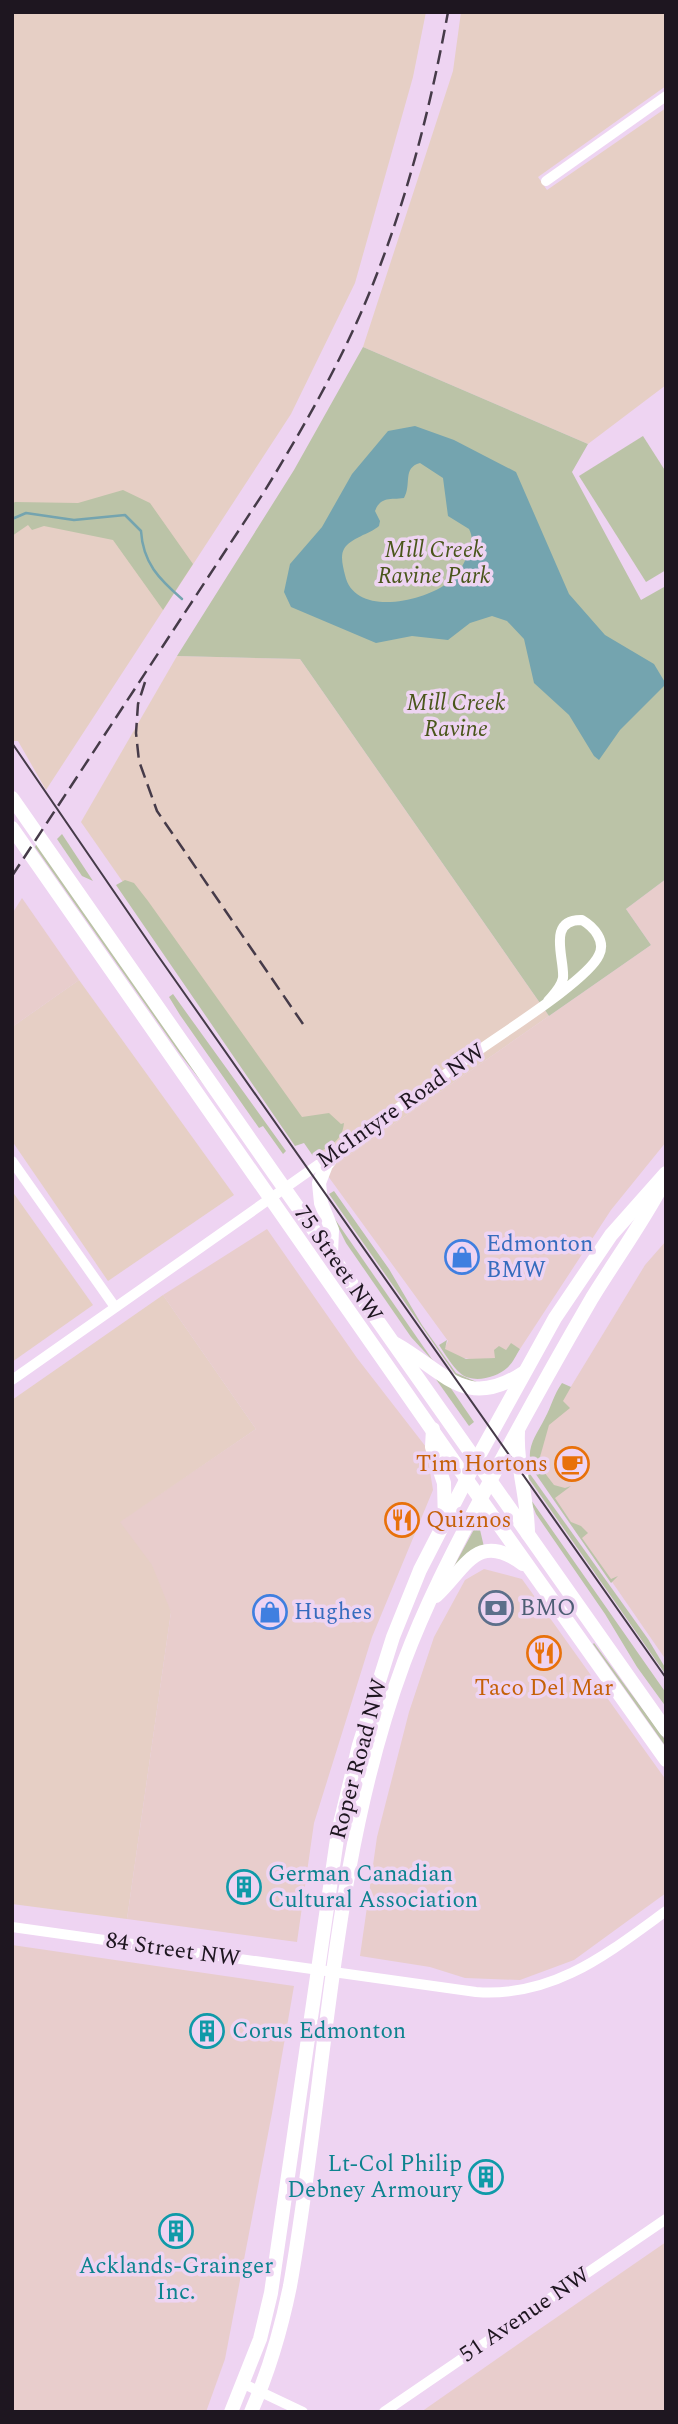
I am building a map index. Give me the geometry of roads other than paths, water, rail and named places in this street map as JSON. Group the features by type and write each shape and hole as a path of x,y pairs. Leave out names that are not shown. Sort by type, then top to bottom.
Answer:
{"main road":[{"name":"75 Street NW","path":"12,798 666,1730"},
{"name":"75 Street NW","path":"12,828 480,1499 666,1760"},
{"path":"331,1254 332,1230 321,1203 319,1183 326,1165 335,1153"},
{"name":"Roper Road NW","path":"231,2412 260,2339 273,2282 338,1832 359,1745 393,1637 412,1587 476,1461 555,1318 627,1214 666,1176"},
{"name":"Roper Road NW","path":"251,2412 279,2336 292,2274 334,1973 359,1819 374,1756 405,1660 429,1602 480,1499 616,1259 645,1218 666,1176"},
{"path":"392,1341 450,1379 470,1388 491,1389 524,1373"},
{"path":"519,1428 518,1463 528,1508 528,1534"},
{"path":"433,1429 432,1447 444,1483 445,1524"},
{"path":"429,1602 468,1562 487,1551 507,1552 533,1571"}],"street":[{"path":"546,181 666,96"},
{"name":"McIntyre Road NW","path":"12,1380 335,1153 548,1001 578,978 599,955 601,946 598,934 582,920 569,923 561,932 558,943 563,979 559,989 548,1001"},
{"path":"12,1161 115,1307"},
{"name":"84 Street NW","path":"12,1927 476,1992 520,1991 557,1980 589,1965 666,1911"},
{"name":"51 Avenue NW","path":"384,2412 666,2219"},
{"path":"244,2384 303,2412"}],"waterway":[{"path":"12,519 26,513 74,520 125,515 141,531 145,552 154,569 182,599"}],"tram line":[{"path":"12,743 156,953 666,1678"}],"railway":[{"path":"12,876 264,492 337,364 373,284 408,184 426,116 448,12"},
{"path":"145,682 138,704 136,733 139,761 157,811 303,1024"}],"place":[{"name":"Edmonton BMW","path":"462,1257"},
{"name":"Tim Hortons","path":"572,1464"},
{"name":"Quiznos","path":"402,1520"},
{"name":"BMO","path":"496,1608"},
{"name":"Hughes","path":"270,1612"},
{"name":"Taco Del Mar","path":"544,1653"},
{"name":"German Canadian Cultural Association","path":"244,1887"},
{"name":"Corus Edmonton","path":"207,2031"},
{"name":"Lt-Col Philip Debney Armoury","path":"486,2177"},
{"name":"Acklands-Grainger Inc.","path":"176,2231"}],"park label":[{"name":"Mill Creek Ravine Park","path":"434,563"},
{"name":"Mill Creek Ravine","path":"456,716"}]}
